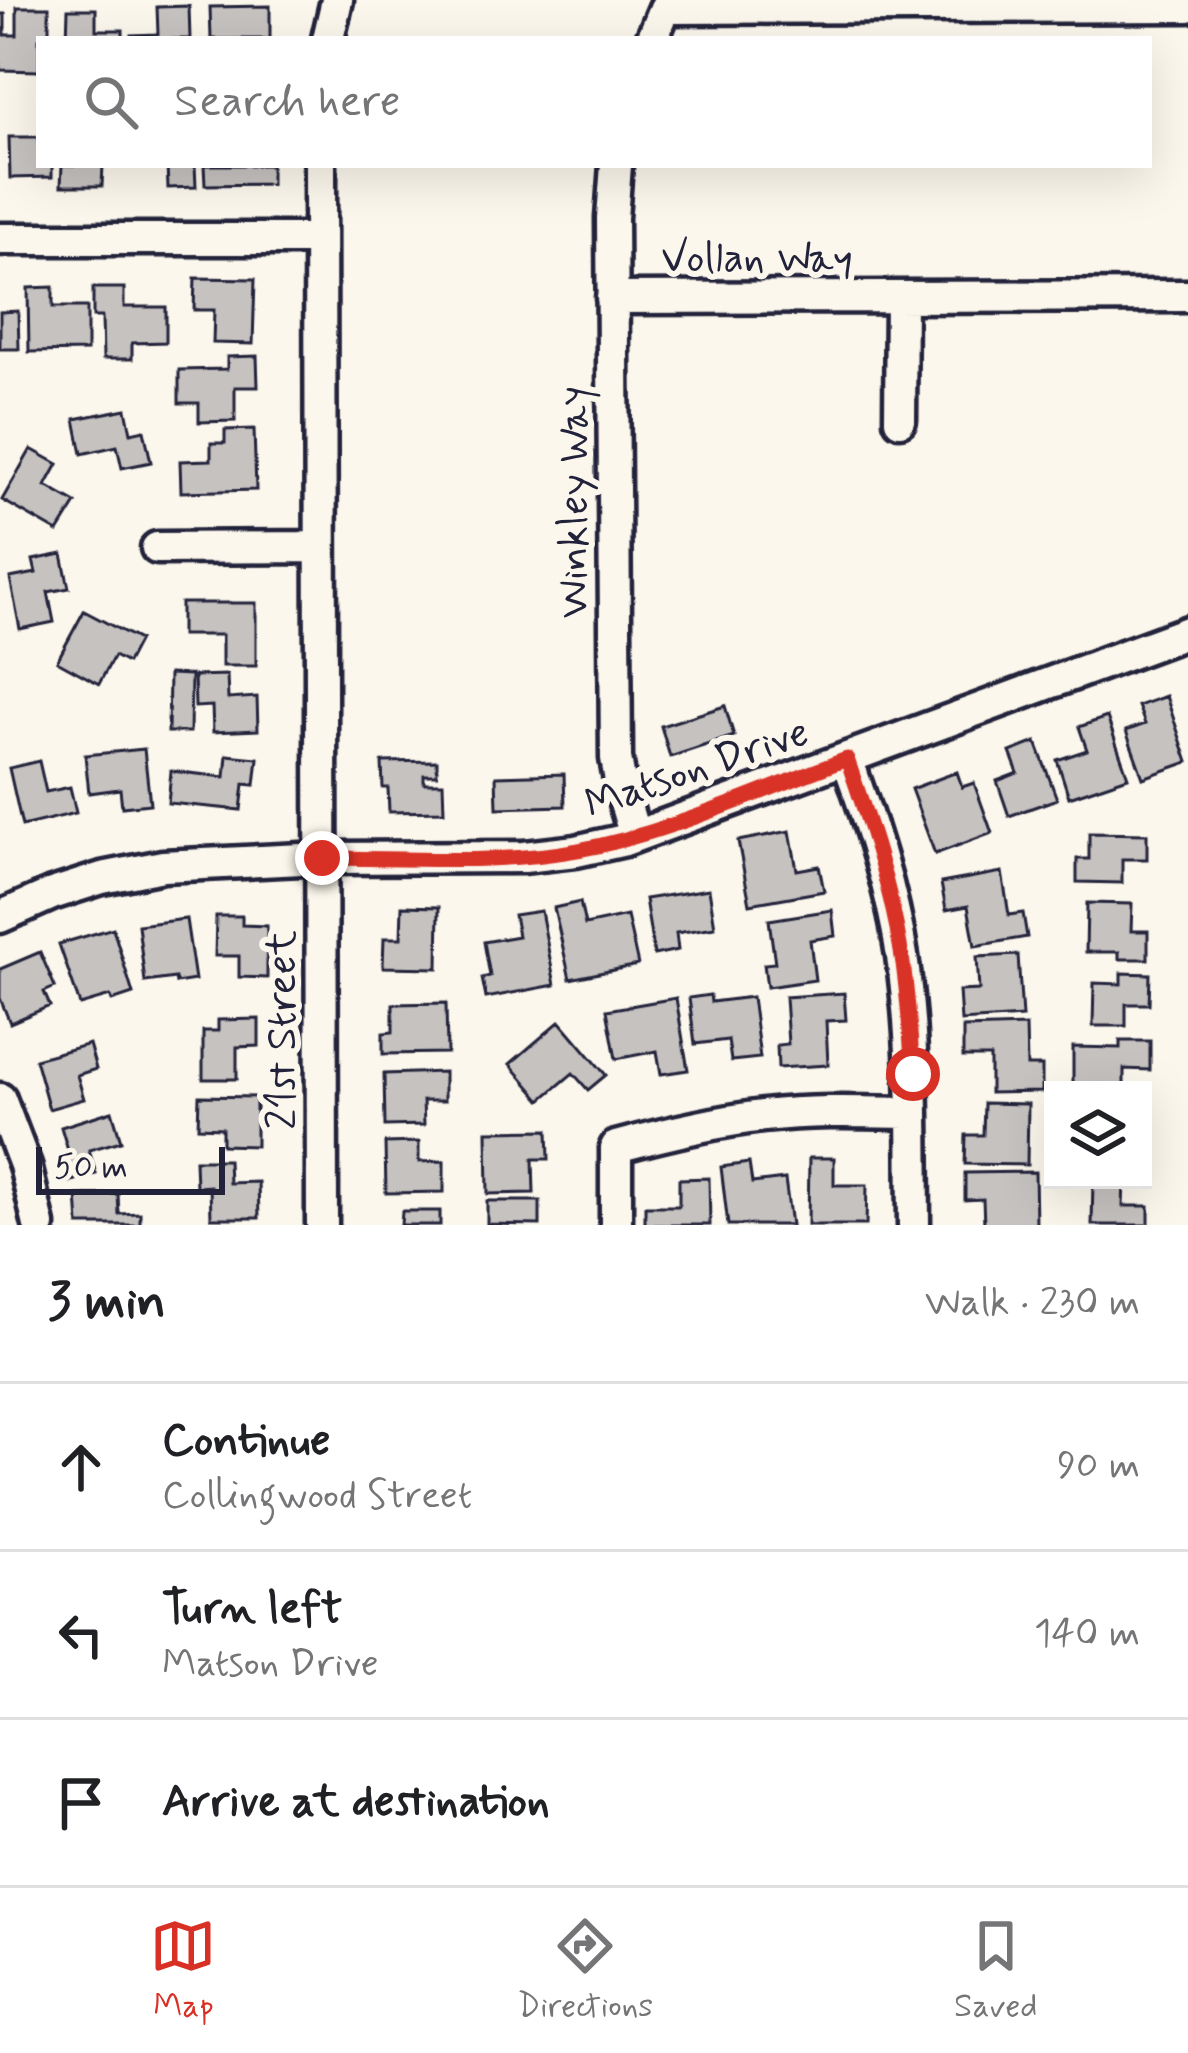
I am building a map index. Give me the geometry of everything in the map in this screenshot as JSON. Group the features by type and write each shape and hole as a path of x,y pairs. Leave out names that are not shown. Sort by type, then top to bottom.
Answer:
{"street":[{"path":"329,36 337,0"},
{"path":"653,36 665,8 1188,6"},
{"name":"21st Street","path":"320,168 322,1225"},
{"name":"Winkley Way","path":"616,168 612,298 616,758 635,836"},
{"path":"0,238 320,238"},
{"name":"Vollan Way","path":"612,298 1188,296"},
{"name":"Vollan Way","path":"900,420 902,297"},
{"path":"158,548 320,547"},
{"name":"Matson Drive","path":"0,917 102,878 163,866 322,858 524,857 635,836 1188,632"},
{"path":"847,759 874,835 902,953 910,1028 914,1225"},
{"path":"0,1099 25,1165 40,1225"},
{"path":"616,1225 616,1148 704,1125 765,1116 913,1113"}],"building":[{"path":"189,6 190,36 131,36 158,34 157,7"},
{"path":"270,6 270,36 211,36 210,7"},
{"path":"17,7 49,7 49,36 36,36 36,71 0,70 0,14 5,14 5,35 17,35"},
{"path":"68,9 96,9 96,30 123,30 123,36 67,36"},
{"path":"9,137 36,137 36,168 52,168 52,177 10,178"},
{"path":"62,168 103,168 102,186 61,186"},
{"path":"167,168 195,168 196,187 168,188"},
{"path":"204,168 271,168 271,184 205,185"},
{"path":"195,278 255,279 253,344 213,343 214,310 194,310"},
{"path":"53,287 53,307 87,307 87,351 29,352 28,288"},
{"path":"93,288 124,288 124,307 166,307 166,342 132,343 132,359 103,359 102,317 93,317"},
{"path":"18,311 19,349 0,349 0,312"},
{"path":"257,356 258,387 235,387 235,421 199,422 199,403 179,403 179,370 227,369 227,357"},
{"path":"126,409 131,433 144,430 151,462 122,468 117,446 82,454 75,419"},
{"path":"254,429 256,490 181,492 180,461 211,460 211,443 225,443 225,430"},
{"path":"31,449 58,464 46,486 76,503 58,532 2,500"},
{"path":"62,554 69,588 48,592 54,622 20,629 10,578 36,573 33,560"},
{"path":"181,603 256,603 256,666 222,666 222,635 181,635"},
{"path":"84,611 139,640 127,663 114,656 99,684 57,661"},
{"path":"169,674 191,675 190,732 168,732"},
{"path":"227,675 228,699 257,697 258,730 213,732 212,706 195,707 194,676"},
{"path":"1166,696 1188,762 1143,778 1126,731 1145,724 1138,706"},
{"path":"725,706 734,736 670,757 661,726"},
{"path":"1107,717 1128,777 1069,797 1057,760 1087,750 1079,727"},
{"path":"1036,742 1057,799 1009,816 997,781 1018,773 1010,752"},
{"path":"144,749 150,804 122,807 120,789 89,793 85,755"},
{"path":"227,755 258,758 255,785 244,784 241,810 168,803 171,771 225,777"},
{"path":"39,761 46,792 70,787 76,813 22,826 9,768"},
{"path":"437,761 437,775 424,775 424,783 443,783 444,811 389,812 382,762"},
{"path":"957,772 962,787 974,783 992,833 935,854 911,789"},
{"path":"564,774 565,806 497,808 496,776"},
{"path":"790,831 797,870 819,866 824,891 750,904 738,841"},
{"path":"1089,833 1147,834 1147,859 1122,859 1122,883 1077,882 1077,859 1089,859"},
{"path":"1002,872 1009,915 1023,913 1027,937 975,946 968,906 946,910 941,883"},
{"path":"709,889 715,927 676,933 678,950 654,955 645,899"},
{"path":"580,902 585,925 627,916 638,965 570,979 554,908"},
{"path":"1087,903 1132,904 1131,931 1148,931 1148,959 1119,959 1119,952 1086,952"},
{"path":"402,906 439,907 438,968 383,967 384,938 401,938"},
{"path":"832,910 835,936 810,940 815,980 767,987 764,964 775,963 769,920"},
{"path":"541,911 555,985 486,998 482,978 490,976 484,942 518,936 514,915"},
{"path":"216,916 242,916 242,925 267,926 267,978 239,977 239,956 215,956"},
{"path":"186,919 195,980 145,982 138,925"},
{"path":"113,928 133,994 80,1005 59,944"},
{"path":"40,952 55,987 44,992 50,1006 10,1023 0,998 0,969"},
{"path":"1018,955 1022,1017 961,1021 959,991 979,990 977,957"},
{"path":"1121,973 1150,974 1149,1004 1126,1004 1126,1026 1093,1026 1094,983 1121,984"},
{"path":"844,993 846,1020 826,1021 828,1065 778,1068 777,1045 788,1044 785,997"},
{"path":"710,995 711,1002 752,997 760,1058 731,1061 728,1040 695,1044 689,998"},
{"path":"676,998 688,1070 661,1074 657,1051 616,1059 607,1010"},
{"path":"446,1003 447,1053 383,1054 383,1033 393,1032 393,1004"},
{"path":"259,1019 259,1046 237,1047 237,1079 203,1079 203,1031 218,1031 218,1020"},
{"path":"560,1021 606,1075 588,1090 573,1073 541,1100 510,1064"},
{"path":"1026,1026 1027,1066 1042,1066 1042,1092 990,1093 990,1057 963,1057 963,1028"},
{"path":"1120,1041 1150,1041 1150,1070 1124,1069 1124,1081 1073,1081 1073,1047 1120,1048"},
{"path":"89,1044 96,1069 77,1075 84,1099 49,1109 35,1059"},
{"path":"444,1072 444,1101 423,1101 424,1125 385,1126 384,1074"},
{"path":"199,1096 256,1097 256,1146 222,1145 222,1128 198,1127"},
{"path":"984,1103 1028,1104 1027,1165 965,1164 966,1135 983,1135"},
{"path":"112,1111 121,1141 89,1150 96,1174 69,1182 62,1157 69,1154 61,1127"},
{"path":"548,1130 549,1159 533,1159 534,1193 488,1194 487,1131"},
{"path":"419,1142 419,1162 444,1161 444,1192 386,1193 385,1143"},
{"path":"809,1158 834,1158 834,1185 867,1185 866,1225 808,1225"},
{"path":"195,1160 228,1160 229,1183 258,1182 259,1218 211,1218 210,1186 196,1187"},
{"path":"749,1163 752,1183 785,1179 791,1225 728,1225 721,1167"},
{"path":"1035,1172 1036,1225 984,1225 983,1199 965,1200 965,1173"},
{"path":"709,1178 710,1225 645,1225 645,1206 679,1206 679,1179"},
{"path":"1093,1189 1124,1189 1123,1206 1149,1206 1149,1225 1092,1225"},
{"path":"118,1194 119,1214 140,1213 140,1225 79,1225 77,1195"},
{"path":"487,1201 540,1201 540,1225 487,1224"},
{"path":"402,1211 440,1211 440,1225 401,1225"}],"route":[{"path":"322,858 524,857 575,850 626,840 847,759 890,894 902,953 913,1074"}]}
